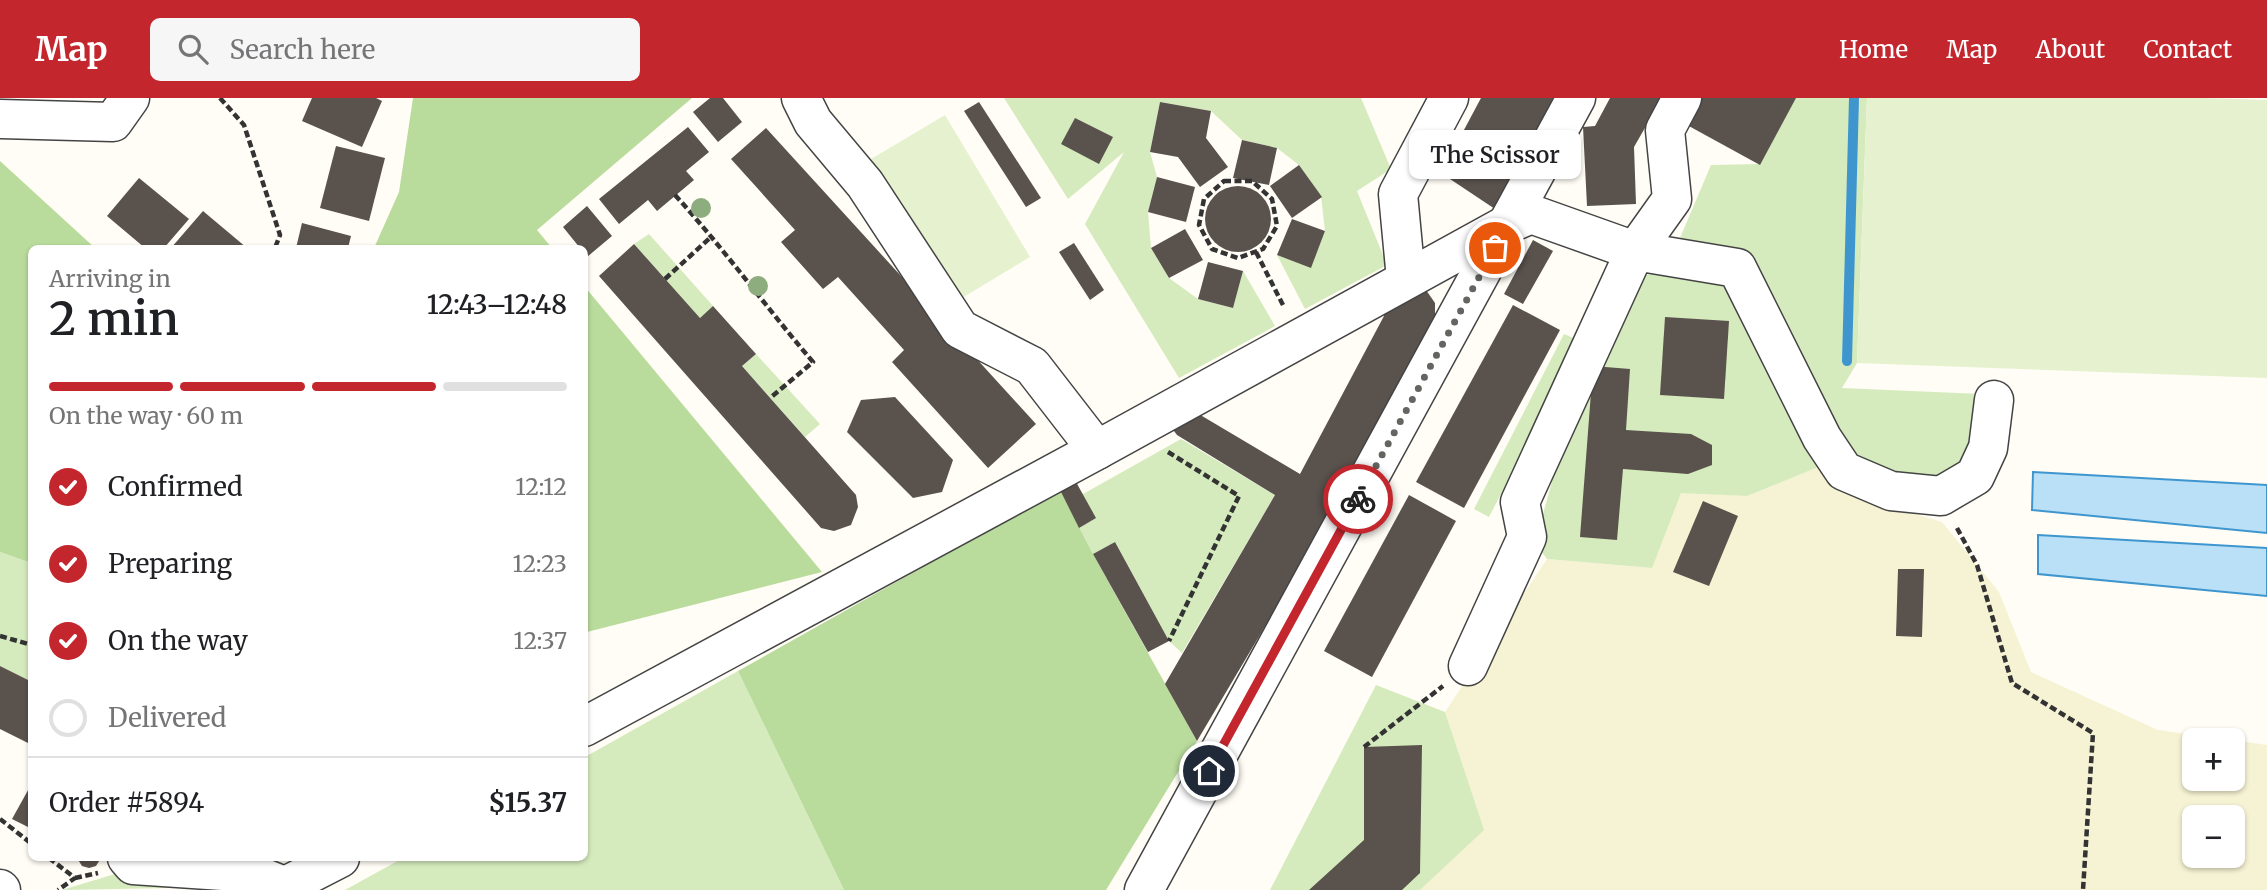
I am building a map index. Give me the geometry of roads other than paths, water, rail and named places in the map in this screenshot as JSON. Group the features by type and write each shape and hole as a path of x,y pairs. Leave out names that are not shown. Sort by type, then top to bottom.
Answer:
{"street":[{"path":"0,119 113,122 130,98"},
{"path":"801,98 813,122 865,184 960,329 1032,366 1097,450"},
{"path":"1406,279 1398,194 1449,98"},
{"path":"1144,890 1576,98"},
{"path":"1468,666 1527,537 1520,502 1635,251 1672,199 1665,131 1682,98"},
{"path":"588,725 1132,431 1406,279 1531,214 1635,251 1737,268 1822,438 1844,471 1891,491 1941,496 1975,476 1988,448 1994,400"},
{"path":"130,861 133,865 252,873 281,888 334,861"}],"water":[{"path":"2033,472 2267,485 2267,533 2032,510"},
{"path":"2038,535 2267,548 2267,596 2038,574"}],"waterway":[{"path":"1847,361 1854,98"}],"place":[{"name":"The Scissor","path":"1495,248"}]}
